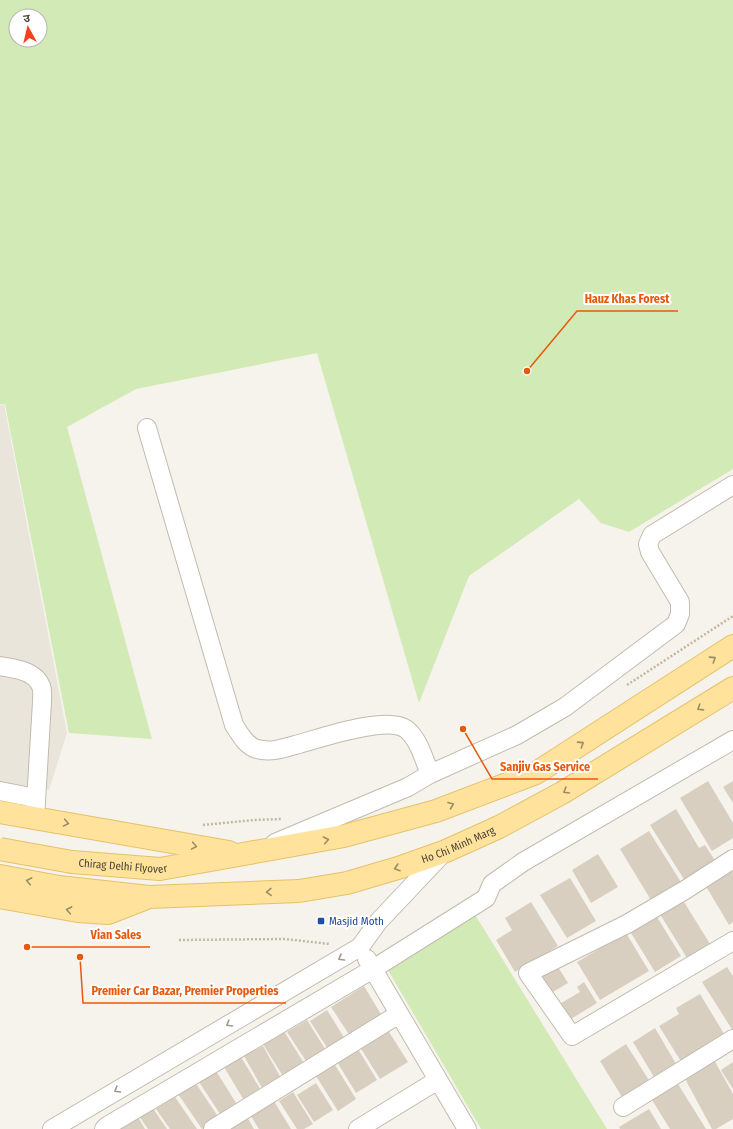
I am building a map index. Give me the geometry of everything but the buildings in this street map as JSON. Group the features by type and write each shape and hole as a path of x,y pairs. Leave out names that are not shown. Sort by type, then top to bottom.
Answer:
{"main road":[{"path":"0,812 36,808 246,855 344,836 436,810 536,773 733,646"},
{"name":"Ho Chi Minh Marg","path":"149,897 299,891 347,883 398,868 446,851 499,827 562,793 733,688"},
{"name":"Chirag Delhi Flyover","path":"0,849 72,862 160,869 246,855"},
{"path":"0,876 59,887 149,897"},
{"path":"0,896 78,912 108,913 149,897"}],"street":[{"path":"148,428 234,725 244,740 256,749 273,751 372,725 392,724 405,728 416,741 430,774"},
{"path":"246,855 408,787 430,774 517,735 565,706 676,624 680,614 680,602 650,552 648,544 652,535 733,485"},
{"path":"0,666 20,670 34,676 41,687 42,702 36,808 0,791"},
{"path":"104,1129 373,969 486,898 492,884 523,862 733,740"},
{"path":"52,1129 360,947 378,922 446,851"},
{"path":"733,859 685,890 627,924 528,973 572,1036 733,941"},
{"path":"360,947 467,1129"},
{"path":"212,1129 399,1014"},
{"path":"623,1107 733,1039"},
{"path":"358,1129 438,1080"}],"path":[{"path":"219,825 254,820"},
{"path":"179,940 285,939 360,947"}],"shaded area":[{"path":"4,404 67,733 49,790 0,781 0,405"}],"green space":[{"path":"0,0 733,0 733,469 629,532 601,523 579,499 469,576 419,703 317,353 136,389 67,427 152,739 69,733 5,404 0,404"},
{"path":"474,913 607,1129 481,1129 385,965"}],"place":[{"name":"Hauz Khas Forest","path":"527,371"},
{"name":"Sanjiv Gas Service","path":"463,729"},
{"name":"Masjid Moth","path":"321,921"},
{"name":"Vian Sales","path":"27,947"},
{"name":"Premier Car Bazar, Premier Properties","path":"80,957"}]}
